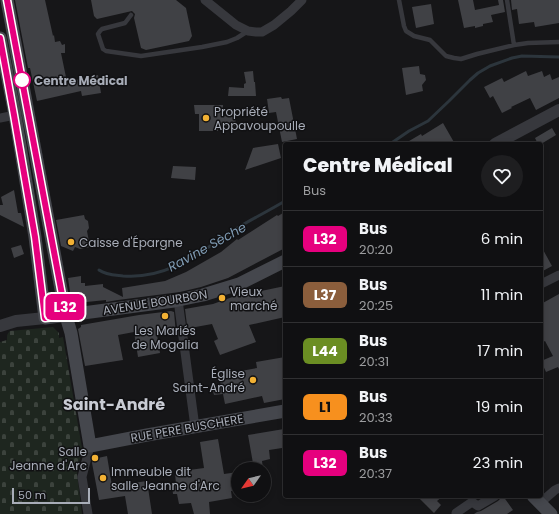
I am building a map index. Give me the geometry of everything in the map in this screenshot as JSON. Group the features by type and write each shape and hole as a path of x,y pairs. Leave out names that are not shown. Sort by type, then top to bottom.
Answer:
{"main road":[{"path":"7,0 66,316 71,333 90,446"},
{"path":"0,38 35,237 45,318"},
{"name":"AVENUE BOURBON","path":"45,318 204,296 239,284 283,262"},
{"name":"RUE PERE BUSCHERE","path":"90,446 147,434 283,411"},
{"path":"536,499 551,514"}],"street":[{"path":"205,0 236,25 248,31 256,32 262,32 274,25 292,11 302,0"},
{"path":"498,142 558,114"},
{"path":"0,118 14,115"},
{"path":"543,283 559,275"},
{"path":"178,300 195,427"},
{"path":"0,326 16,321 45,318"},
{"path":"88,514 82,477 90,446"},
{"path":"543,496 559,488"},
{"path":"456,513 472,502 478,506 492,498"}],"lane":[{"path":"399,0 406,31 414,36 430,40 446,56 460,59 514,45 559,42"},
{"path":"507,0 514,45"},
{"path":"131,15 125,23 102,29 100,31 98,34 103,49 106,51 141,56 227,42 238,38 248,31"}],"green space":[{"path":"53,327 59,333 59,338 63,337 82,448 77,473 82,514 0,514 0,342 7,340 7,335 10,331"}],"building":[{"path":"15,0 45,0 55,42 60,41 62,45 65,44 65,53 61,53 67,82 98,75 101,93 82,96 81,91 37,101 30,68 28,68"},
{"path":"91,0 176,0 186,8 192,36 189,41 146,50 141,48 134,18 135,14 132,11 97,19 94,16"},
{"path":"458,0 473,0 475,10 499,5 498,0 503,0 505,12 491,15 493,22 483,24 483,26 464,28"},
{"path":"511,0 559,0 559,23 535,27 534,22 519,24 517,9 512,10"},
{"path":"431,4 434,24 416,28 412,7"},
{"path":"419,66 420,74 425,75 426,80 422,85 423,91 406,95 402,68"},
{"path":"253,71 256,96 228,96 229,87 244,88 244,84 246,83 244,72"},
{"path":"526,71 528,76 542,71 544,77 550,74 552,80 559,77 559,98 536,110 530,98 502,113 493,96 490,98 484,87 502,78 504,82"},
{"path":"281,97 282,99 289,98 297,139 282,142 276,112 269,113 267,99"},
{"path":"194,105 223,105 223,116 236,117 235,126 218,126 218,131 199,131 199,114 195,114"},
{"path":"443,123 454,142 407,142 421,134 422,136"},
{"path":"552,128 556,135 543,143 537,142 535,138"},
{"path":"278,144 281,158 245,170 253,148"},
{"path":"173,166 196,167 195,180 171,178"},
{"path":"14,190 18,213 21,213 24,227 0,215 0,205 3,205 1,197"},
{"path":"283,213 283,249 228,278 180,292 106,302 106,300 77,303 72,299 68,278 81,276 81,283 85,283 85,286 103,284 103,287 123,297 122,288 165,281 186,272 221,252 237,239 238,240 277,215 278,216"},
{"path":"84,215 85,219 88,221 89,228 87,231 90,247 80,249 75,247 73,251 61,246 56,220"},
{"path":"21,245 24,254 14,258 11,248"},
{"path":"543,250 552,266 543,271"},
{"path":"283,286 283,317 249,325 256,342 220,355 214,341 218,339 212,324 190,328 191,333 188,333 185,309 213,304 238,296"},
{"path":"559,294 559,369 558,367 546,372 543,365 543,360 553,356 545,341 543,342 543,303"},
{"path":"171,311 174,312 176,334 157,335 160,353 138,357 134,332 118,335 123,360 85,366 78,329 81,325"},
{"name":"Église Saint-André","path":"283,357 283,399 264,403 262,396 225,404 223,394 214,395 212,387 221,386 219,375 257,368 256,362"},
{"path":"283,429 282,448 269,450 270,459 262,462 253,462 248,435"},
{"path":"218,439 224,474 231,473 231,498 209,502 210,514 194,514 191,503 179,504 177,494 173,494 172,485 176,484 175,473 204,468 200,442"},
{"path":"107,456 112,486 147,481 152,514 128,514 125,496 99,500 92,463 93,459"},
{"path":"419,498 441,498 437,501 441,505 434,513"},
{"path":"504,498 513,510 507,514 474,514 481,511 500,499"}],"waterway":[{"name":"Ravine Sèche","path":"393,142 428,121 470,80 490,66 522,56 559,57"},
{"name":"Ravine Sèche","path":"99,270 114,275 140,276 170,268 199,254 239,227 283,202"}],"bus line":[{"name":"L32","path":"0,38 35,237 45,318 66,316 7,0"}],"place":[{"name":"Centre Médical","path":"22,80"},
{"name":"Propriété Appavoupoulle","path":"206,118"},
{"name":"Caisse d'Épargne","path":"71,242"},
{"name":"Vieux marché","path":"222,298"},
{"name":"Les Mariés de Mogalia","path":"165,316"},
{"name":"Église Saint-André","path":"253,380"},
{"name":"Salle Jeanne d'Arc","path":"95,458"},
{"name":"Immeuble dit salle Jeanne d'Arc","path":"103,478"}],"district":[{"name":"Saint-André","path":"114,404"}]}
